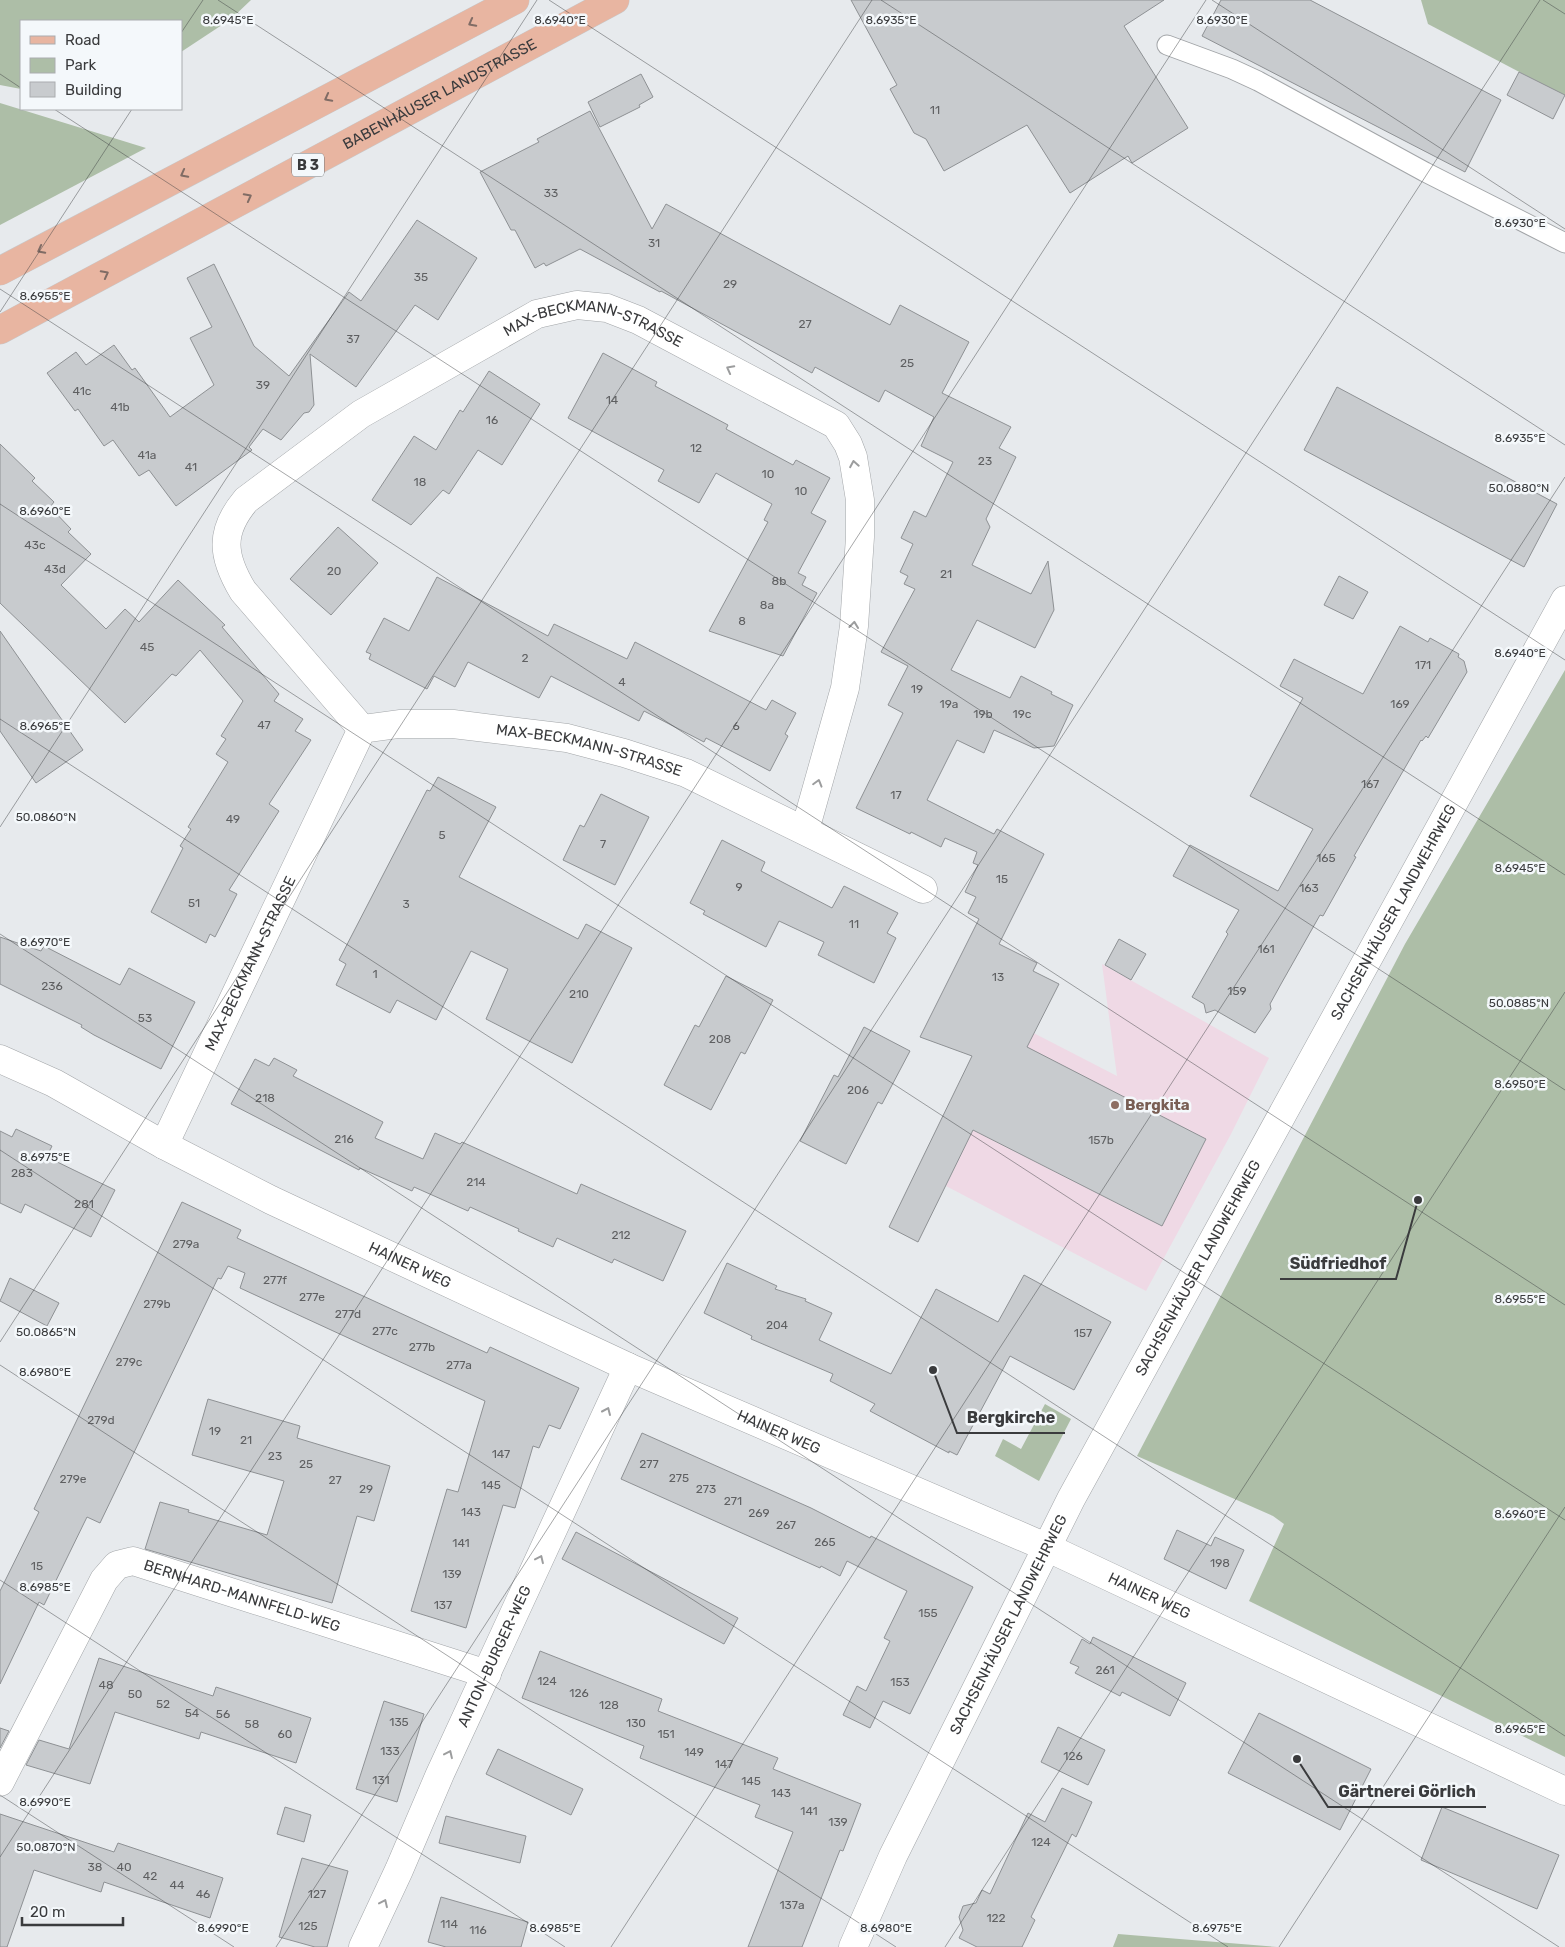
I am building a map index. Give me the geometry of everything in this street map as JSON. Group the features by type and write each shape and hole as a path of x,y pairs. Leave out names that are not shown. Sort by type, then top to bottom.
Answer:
{"main road":[{"path":"0,271 515,0"},
{"name":"BABENHÄUSER LANDSTRASSE","path":"0,330 615,0"}],"street":[{"name":"MAX-BECKMANN-STRASSE","path":"362,729 243,591 233,574 227,558 226,539 237,511 246,500 361,414 537,314 577,305 607,308 638,320 836,425 848,444 853,457 860,500 860,537 854,626 845,688 805,830"},
{"name":"SACHSENHÄUSER LANDWEHRWEG","path":"853,1947 894,1856 1046,1546 1565,600"},
{"name":"MAX-BECKMANN-STRASSE","path":"362,729 400,724 453,724 567,738 624,752 686,773 923,889"},
{"name":"MAX-BECKMANN-STRASSE","path":"164,1144 362,729"},
{"name":"HAINER WEG","path":"0,1059 54,1083 271,1200 628,1367 1046,1546 1565,1791"},
{"name":"ANTON-BURGER-WEG","path":"363,1947 399,1870 440,1774 628,1367"},
{"name":"BERNHARD-MANNFELD-WEG","path":"0,1782 104,1580 116,1565 133,1561 487,1674"}],"lane":[{"path":"1167,44 1258,81 1425,172 1565,243"}],"shaded area":[{"name":"Bergkita","path":"1102,964 1269,1058 1231,1134 1146,1291 946,1186 1022,1027 1117,1076"}],"green space":[{"path":"0,0 251,0 231,19 182,51 182,20 20,20 20,89 0,85"},
{"path":"1421,0 1565,0 1565,96 1428,24"},
{"path":"0,103 146,148 0,225"},
{"path":"1565,670 1565,1757 1249,1601 1284,1524 1273,1516 1137,1456 1405,944"},
{"path":"1045,1404 1071,1419 1039,1481 995,1456 1003,1439 1021,1449"},
{"path":"1118,1934 1277,1947 1113,1947"}],"building":[{"path":"851,0 1164,0 1124,26 1188,128 1132,163 1128,156 1070,193 1027,125 944,171 926,139 914,133 890,89 897,85"},
{"path":"1221,0 1310,0 1501,100 1465,172 1202,36"},
{"path":"1519,72 1565,95 1553,119 1507,95"},
{"path":"641,74 653,97 639,105 640,107 600,127 588,102"},
{"path":"590,111 652,229 666,204 890,325 900,305 969,342 942,393 1011,427 999,448 1016,457 986,519 990,527 972,565 1031,594 1048,561 1054,610 1035,648 977,620 951,670 1010,698 1021,676 1073,705 1054,746 1034,748 994,730 984,753 957,740 927,800 994,834 997,829 1044,854 999,944 1037,963 1033,971 1059,984 1027,1047 1206,1139 1162,1226 973,1130 918,1242 889,1227 972,1056 920,1037 979,919 968,913 976,897 965,892 978,865 973,863 977,852 945,838 941,847 856,808 903,713 888,705 908,666 881,652 915,589 904,584 908,576 900,572 913,544 901,538 914,511 926,517 953,462 921,446 934,417 885,390 879,402 815,367 812,373 580,249 546,266 544,263 535,268 515,230 511,230 480,172 539,142 537,139"},
{"path":"417,220 477,258 438,320 415,305 356,387 310,354 314,405 309,412 304,413 281,440 263,429 249,447 252,450 176,506 149,470 139,476 113,440 104,446 78,409 75,411 47,373 76,352 86,365 114,345 132,370 135,368 170,417 214,385 190,338 212,327 187,278 214,264 254,346 289,376 349,292 361,301"},
{"path":"603,353 657,382 655,386 728,425 726,429 793,465 796,460 830,478 811,513 826,521 798,573 806,577 802,585 817,593 783,656 709,631 768,522 764,520 772,504 716,473 699,503 658,481 664,470 568,418"},
{"path":"489,371 540,404 502,465 478,450 449,494 443,490 411,525 372,500 414,436 436,450 460,410 463,412"},
{"path":"1337,387 1557,504 1524,567 1304,450"},
{"path":"0,444 35,478 32,481 54,502 50,507 71,529 68,532 91,554 61,585 106,629 125,609 139,622 178,580 225,625 222,627 279,694 274,701 303,719 295,731 311,740 269,804 279,811 229,890 237,894 215,937 210,934 206,943 151,912 183,848 180,846 191,829 188,827 228,762 216,754 226,739 221,736 243,701 200,650 176,676 172,674 125,723 0,603"},
{"path":"338,527 378,563 331,615 290,579"},
{"path":"1339,576 1368,592 1353,619 1324,605"},
{"path":"437,577 548,636 554,624 627,659 635,642 766,710 772,700 796,713 785,734 788,736 770,771 706,738 704,742 644,711 639,721 551,676 539,698 468,662 455,687 434,676 427,689 369,659 371,654 366,652 384,618 409,631"},
{"path":"1400,626 1428,642 1430,638 1459,654 1458,657 1464,661 1467,672 1428,738 1426,736 1421,740 1354,856 1356,857 1323,916 1320,915 1281,984 1270,1004 1271,1009 1255,1033 1215,1010 1206,1013 1204,1004 1192,997 1228,934 1226,932 1239,910 1173,876 1190,845 1278,891 1313,829 1250,796 1303,698 1280,686 1294,659 1363,694"},
{"path":"0,631 83,750 36,783 0,731"},
{"path":"438,777 496,807 459,877 578,939 586,924 632,948 572,1063 486,1019 508,969 471,951 436,1020 397,1000 390,1013 336,985 346,964 339,960 427,790 430,791"},
{"path":"601,794 649,817 615,885 563,860 580,825 584,827"},
{"path":"722,840 765,862 761,871 832,908 844,886 898,913 887,933 896,938 874,983 818,955 824,942 779,921 766,947 703,914 705,911 690,903"},
{"path":"0,937 41,951 44,946 120,985 129,968 195,1002 161,1069 94,1035 81,1027 82,1025 0,984"},
{"path":"1119,939 1146,954 1131,980 1105,965"},
{"path":"726,976 773,1000 745,1054 741,1052 711,1110 664,1085 695,1025 699,1027"},
{"path":"864,1027 910,1051 882,1104 878,1102 846,1164 800,1141 834,1075 838,1077"},
{"path":"274,1058 297,1070 293,1076 383,1122 375,1138 423,1159 435,1133 460,1144 462,1142 577,1194 581,1184 686,1231 663,1281 614,1259 612,1263 557,1238 553,1247 470,1207 468,1211 414,1187 412,1191 360,1168 359,1170 231,1104 255,1059 269,1066"},
{"path":"16,1129 52,1146 47,1156 49,1158 115,1190 91,1237 25,1204 21,1213 0,1203 0,1131 12,1137"},
{"path":"182,1202 241,1230 237,1238 487,1353 490,1347 579,1388 560,1429 549,1425 539,1448 533,1446 515,1508 503,1505 466,1628 411,1611 447,1489 458,1492 485,1401 240,1288 245,1273 228,1266 221,1279 218,1278 100,1523 87,1517 44,1605 39,1602 0,1684 0,1591 39,1512 34,1509"},
{"path":"727,1263 777,1286 775,1289 806,1299 805,1301 832,1313 819,1340 891,1374 936,1289 998,1322 1024,1275 1111,1322 1074,1390 1010,1356 957,1455 949,1451 949,1453 870,1411 875,1404 830,1381 833,1374 751,1339 752,1336 704,1313"},
{"path":"10,1278 59,1303 47,1326 0,1301"},
{"path":"208,1399 300,1426 297,1438 390,1466 374,1521 357,1516 332,1603 145,1549 160,1502 267,1535 284,1481 192,1455"},
{"path":"642,1433 811,1508 973,1587 910,1714 883,1701 870,1728 843,1715 857,1686 866,1691 890,1641 884,1638 907,1591 847,1561 840,1576 621,1479"},
{"path":"1177,1530 1211,1546 1215,1537 1244,1550 1226,1589 1164,1559"},
{"path":"576,1532 738,1618 724,1644 562,1559"},
{"path":"1093,1637 1186,1683 1170,1716 1122,1692 1120,1696 1075,1673 1079,1667 1070,1663 1082,1639 1090,1644"},
{"path":"540,1651 662,1699 658,1711 778,1758 773,1769 861,1804 843,1851 840,1850 802,1947 748,1947 793,1832 755,1817 760,1805 640,1758 644,1746 522,1698"},
{"path":"99,1658 213,1696 216,1687 311,1718 296,1763 201,1732 199,1739 115,1712 90,1784 26,1765 39,1740 69,1749"},
{"path":"384,1701 424,1714 397,1802 356,1789"},
{"path":"1259,1713 1371,1769 1340,1830 1228,1773"},
{"path":"1058,1727 1105,1750 1088,1785 1041,1762"},
{"path":"0,1728 9,1731 0,1748"},
{"path":"498,1749 583,1789 571,1815 486,1774"},
{"path":"1062,1788 1092,1802 1076,1837 1072,1834 1031,1917 1035,1920 1022,1947 977,1947 959,1938 963,1930 959,1917 963,1906 976,1903 982,1890 990,1894 1028,1813 1045,1822"},
{"path":"285,1807 311,1815 304,1842 277,1834"},
{"path":"1442,1807 1559,1855 1537,1909 1421,1860"},
{"path":"0,1814 114,1852 118,1843 223,1878 210,1918 104,1882 101,1892 34,1870 7,1947 0,1947"},
{"path":"446,1816 526,1836 520,1863 439,1843"},
{"path":"302,1858 348,1871 327,1947 315,1947 279,1937"},
{"path":"441,1897 528,1922 521,1947 446,1947 428,1942"}],"place":[{"name":"Bergkita","path":"1115,1105"},
{"name":"Südfriedhof","path":"1418,1200"},
{"name":"Bergkirche","path":"933,1370"},
{"name":"Gärtnerei Görlich","path":"1297,1759"}]}
